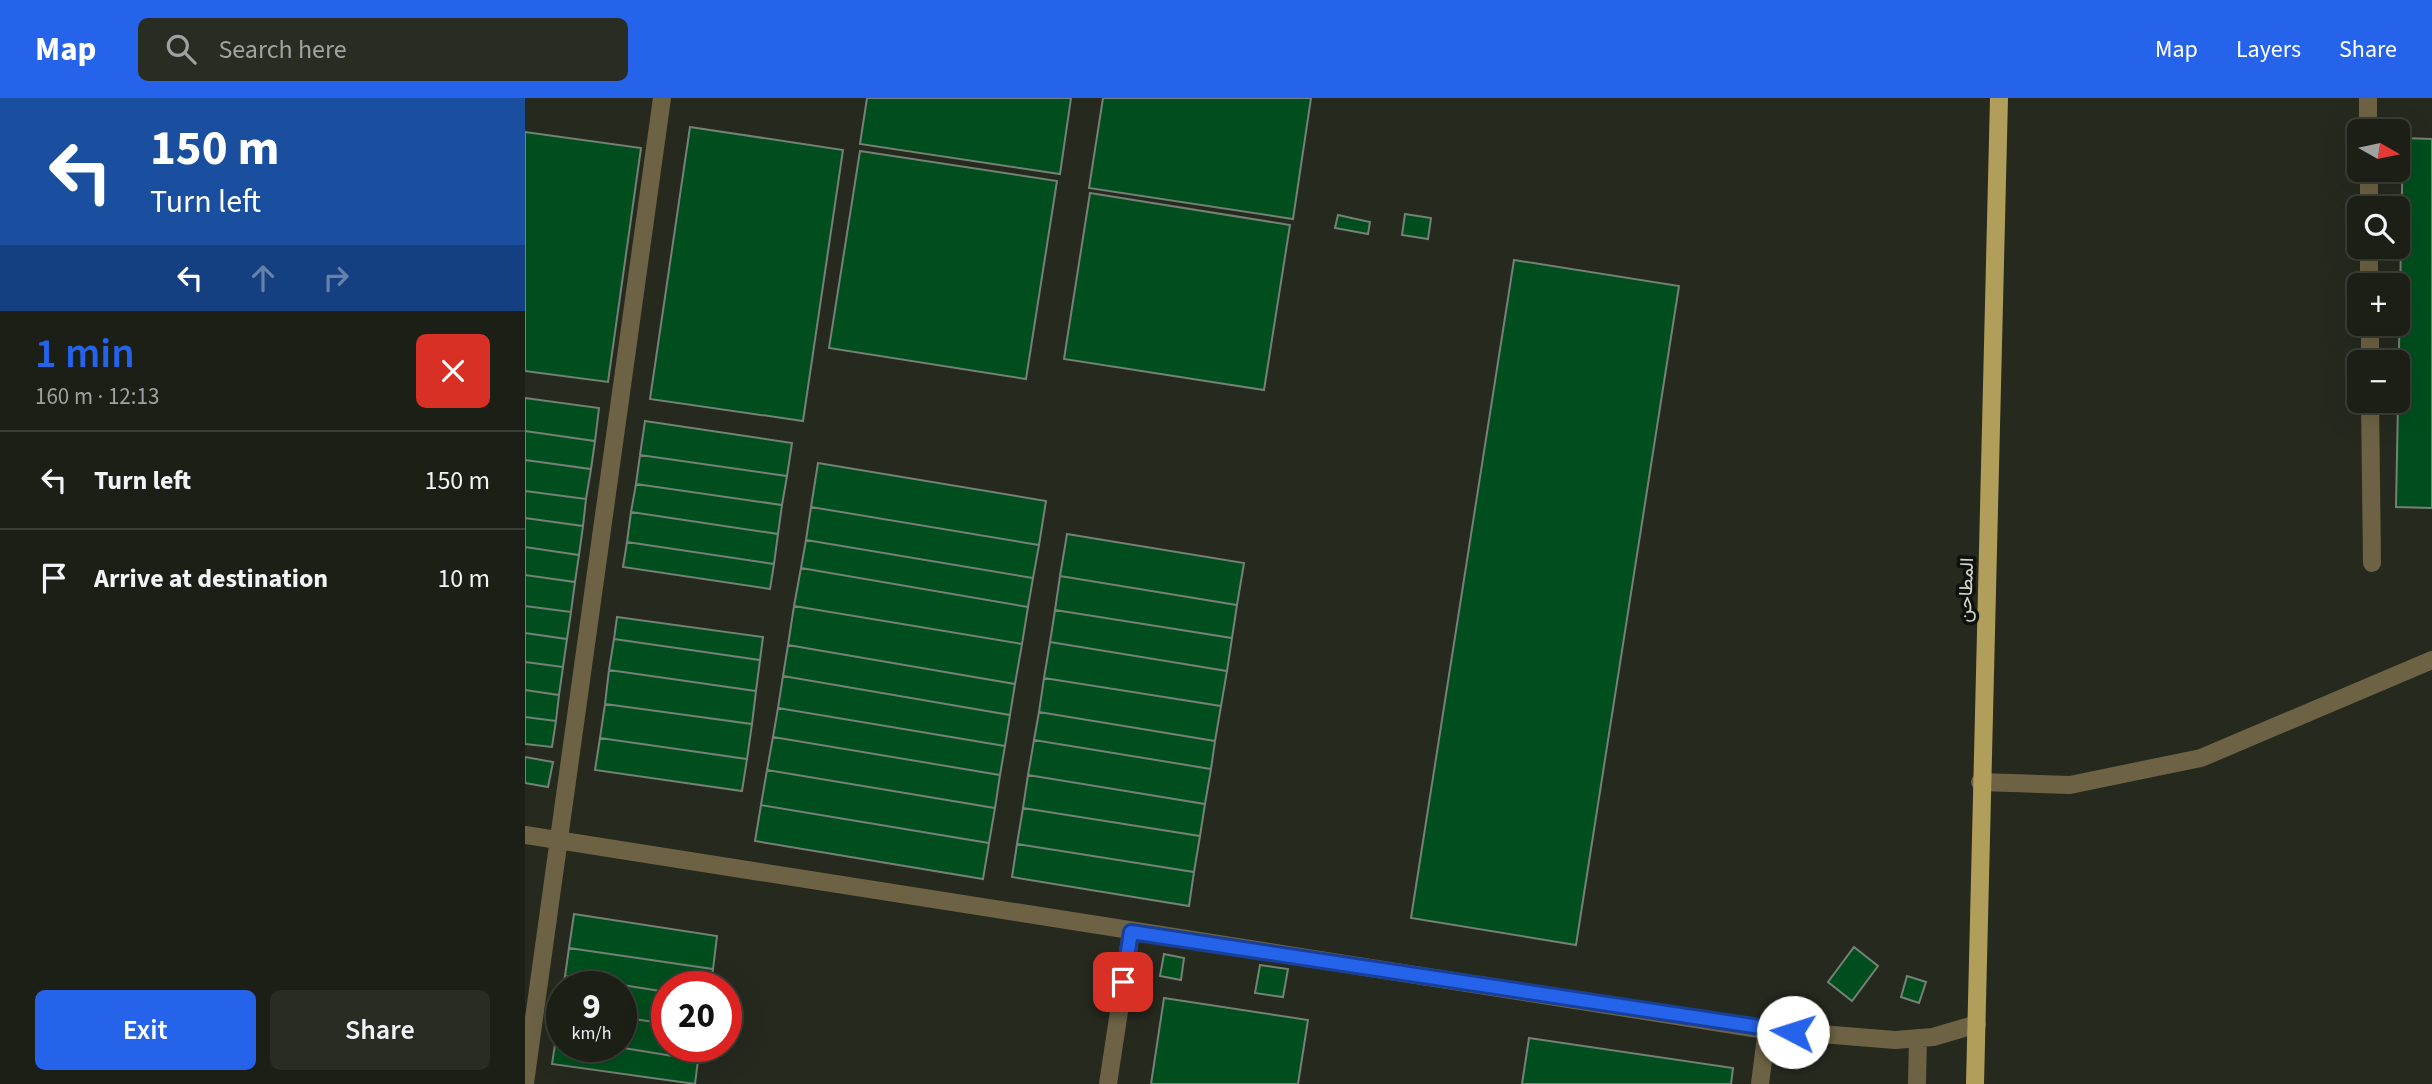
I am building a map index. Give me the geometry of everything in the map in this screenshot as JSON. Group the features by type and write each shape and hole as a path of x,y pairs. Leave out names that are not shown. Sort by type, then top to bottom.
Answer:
{"main road":[{"name":"المطاحن","path":"1975,1084 1980,782 1999,98"}],"street":[{"path":"525,1083 561,840 662,98"},
{"path":"2368,98 2368,119"},
{"path":"2370,413 2372,563"},
{"path":"1980,782 2070,785 2201,758 2432,660"},
{"path":"525,835 1767,1030 1895,1040 1918,1038 1977,1024"},
{"path":"1108,1084 1131,932"},
{"path":"1760,1084 1767,1030"},
{"path":"1917,1084 1918,1038"}],"building":[{"path":"867,98 1071,98 1060,174 860,144"},
{"path":"1103,98 1311,98 1293,219 1089,188"},
{"path":"690,127 843,150 803,421 650,399"},
{"path":"525,132 641,148 608,382 525,371"},
{"path":"2410,138 2432,139 2432,508 2396,507 2398,413 2410,413 2410,350 2399,350 2399,336 2410,336 2410,273 2400,273 2401,259 2410,259 2410,196 2402,196 2402,182 2410,182"},
{"path":"860,151 1057,181 1026,379 829,348"},
{"path":"1090,193 1290,225 1264,390 1064,359"},
{"path":"1405,214 1431,218 1428,239 1402,235"},
{"path":"1338,215 1370,222 1368,234 1335,228"},
{"path":"1514,260 1679,286 1576,945 1411,918"},
{"path":"525,398 599,408 595,441 525,431"},
{"path":"645,421 792,443 787,476 640,455"},
{"path":"525,431 595,441 591,469 525,460"},
{"path":"640,455 787,476 782,505 636,484"},
{"path":"525,460 591,469 586,499 525,491"},
{"path":"818,463 1046,501 1039,545 811,507"},
{"path":"636,484 782,505 778,534 631,512"},
{"path":"525,491 586,499 583,526 525,518"},
{"path":"811,507 1039,545 1033,578 806,540"},
{"path":"631,512 778,534 774,564 627,542"},
{"path":"525,518 583,526 579,555 525,547"},
{"path":"1067,534 1244,563 1237,605 1060,576"},
{"path":"806,540 1033,578 1028,607 801,568"},
{"path":"627,542 774,564 770,589 623,567"},
{"path":"525,547 579,555 575,582 525,575"},
{"path":"801,568 1028,607 1022,644 794,606"},
{"path":"525,575 575,582 571,612 525,606"},
{"path":"1060,576 1237,605 1232,638 1055,610"},
{"path":"525,606 571,612 567,639 525,633"},
{"path":"794,606 1022,644 1015,684 788,645"},
{"path":"1055,610 1232,638 1227,671 1050,642"},
{"path":"617,617 763,637 760,660 614,639"},
{"path":"525,633 567,639 563,667 525,662"},
{"path":"614,639 760,660 756,691 609,670"},
{"path":"1050,642 1227,671 1221,706 1044,678"},
{"path":"788,645 1015,684 1010,715 783,676"},
{"path":"525,662 563,667 559,695 525,690"},
{"path":"609,670 756,691 752,724 605,704"},
{"path":"783,676 1010,715 1005,746 778,708"},
{"path":"1044,678 1221,706 1215,741 1039,712"},
{"path":"525,690 559,695 556,721 525,717"},
{"path":"605,704 752,724 747,759 600,738"},
{"path":"778,708 1005,746 1000,775 773,737"},
{"path":"1039,712 1215,741 1211,769 1034,740"},
{"path":"525,717 556,721 552,747 525,744"},
{"path":"773,737 1000,775 995,808 767,770"},
{"path":"600,738 747,759 742,791 595,770"},
{"path":"1034,740 1211,769 1205,804 1028,775"},
{"path":"525,757 553,762 548,787 525,783"},
{"path":"767,770 995,808 989,843 761,805"},
{"path":"1028,775 1205,804 1200,836 1023,808"},
{"path":"761,805 989,843 983,879 755,841"},
{"path":"1023,808 1200,836 1194,872 1017,844"},
{"path":"1017,844 1194,872 1189,906 1012,877"},
{"path":"574,914 717,936 713,969 569,948"},
{"path":"1854,947 1878,966 1852,1001 1828,982"},
{"path":"569,948 713,969 651,971 651,989 637,987 637,971 566,971"},
{"path":"1164,954 1184,958 1181,980 1160,976"},
{"path":"1260,965 1288,969 1283,997 1255,993"},
{"path":"1907,976 1926,982 1919,1003 1901,997"},
{"path":"637,987 651,989 651,1022 637,1019"},
{"path":"1164,998 1308,1020 1298,1084 1151,1084"},
{"path":"637,1019 651,1022 651,1052 637,1050"},
{"path":"1529,1038 1733,1068 1731,1084 1522,1084"},
{"path":"637,1050 651,1052 651,1062 698,1062 695,1084 552,1064 637,1062"}],"route":[{"path":"1123,982 1131,932 1759,1029 1793,1032"}]}
